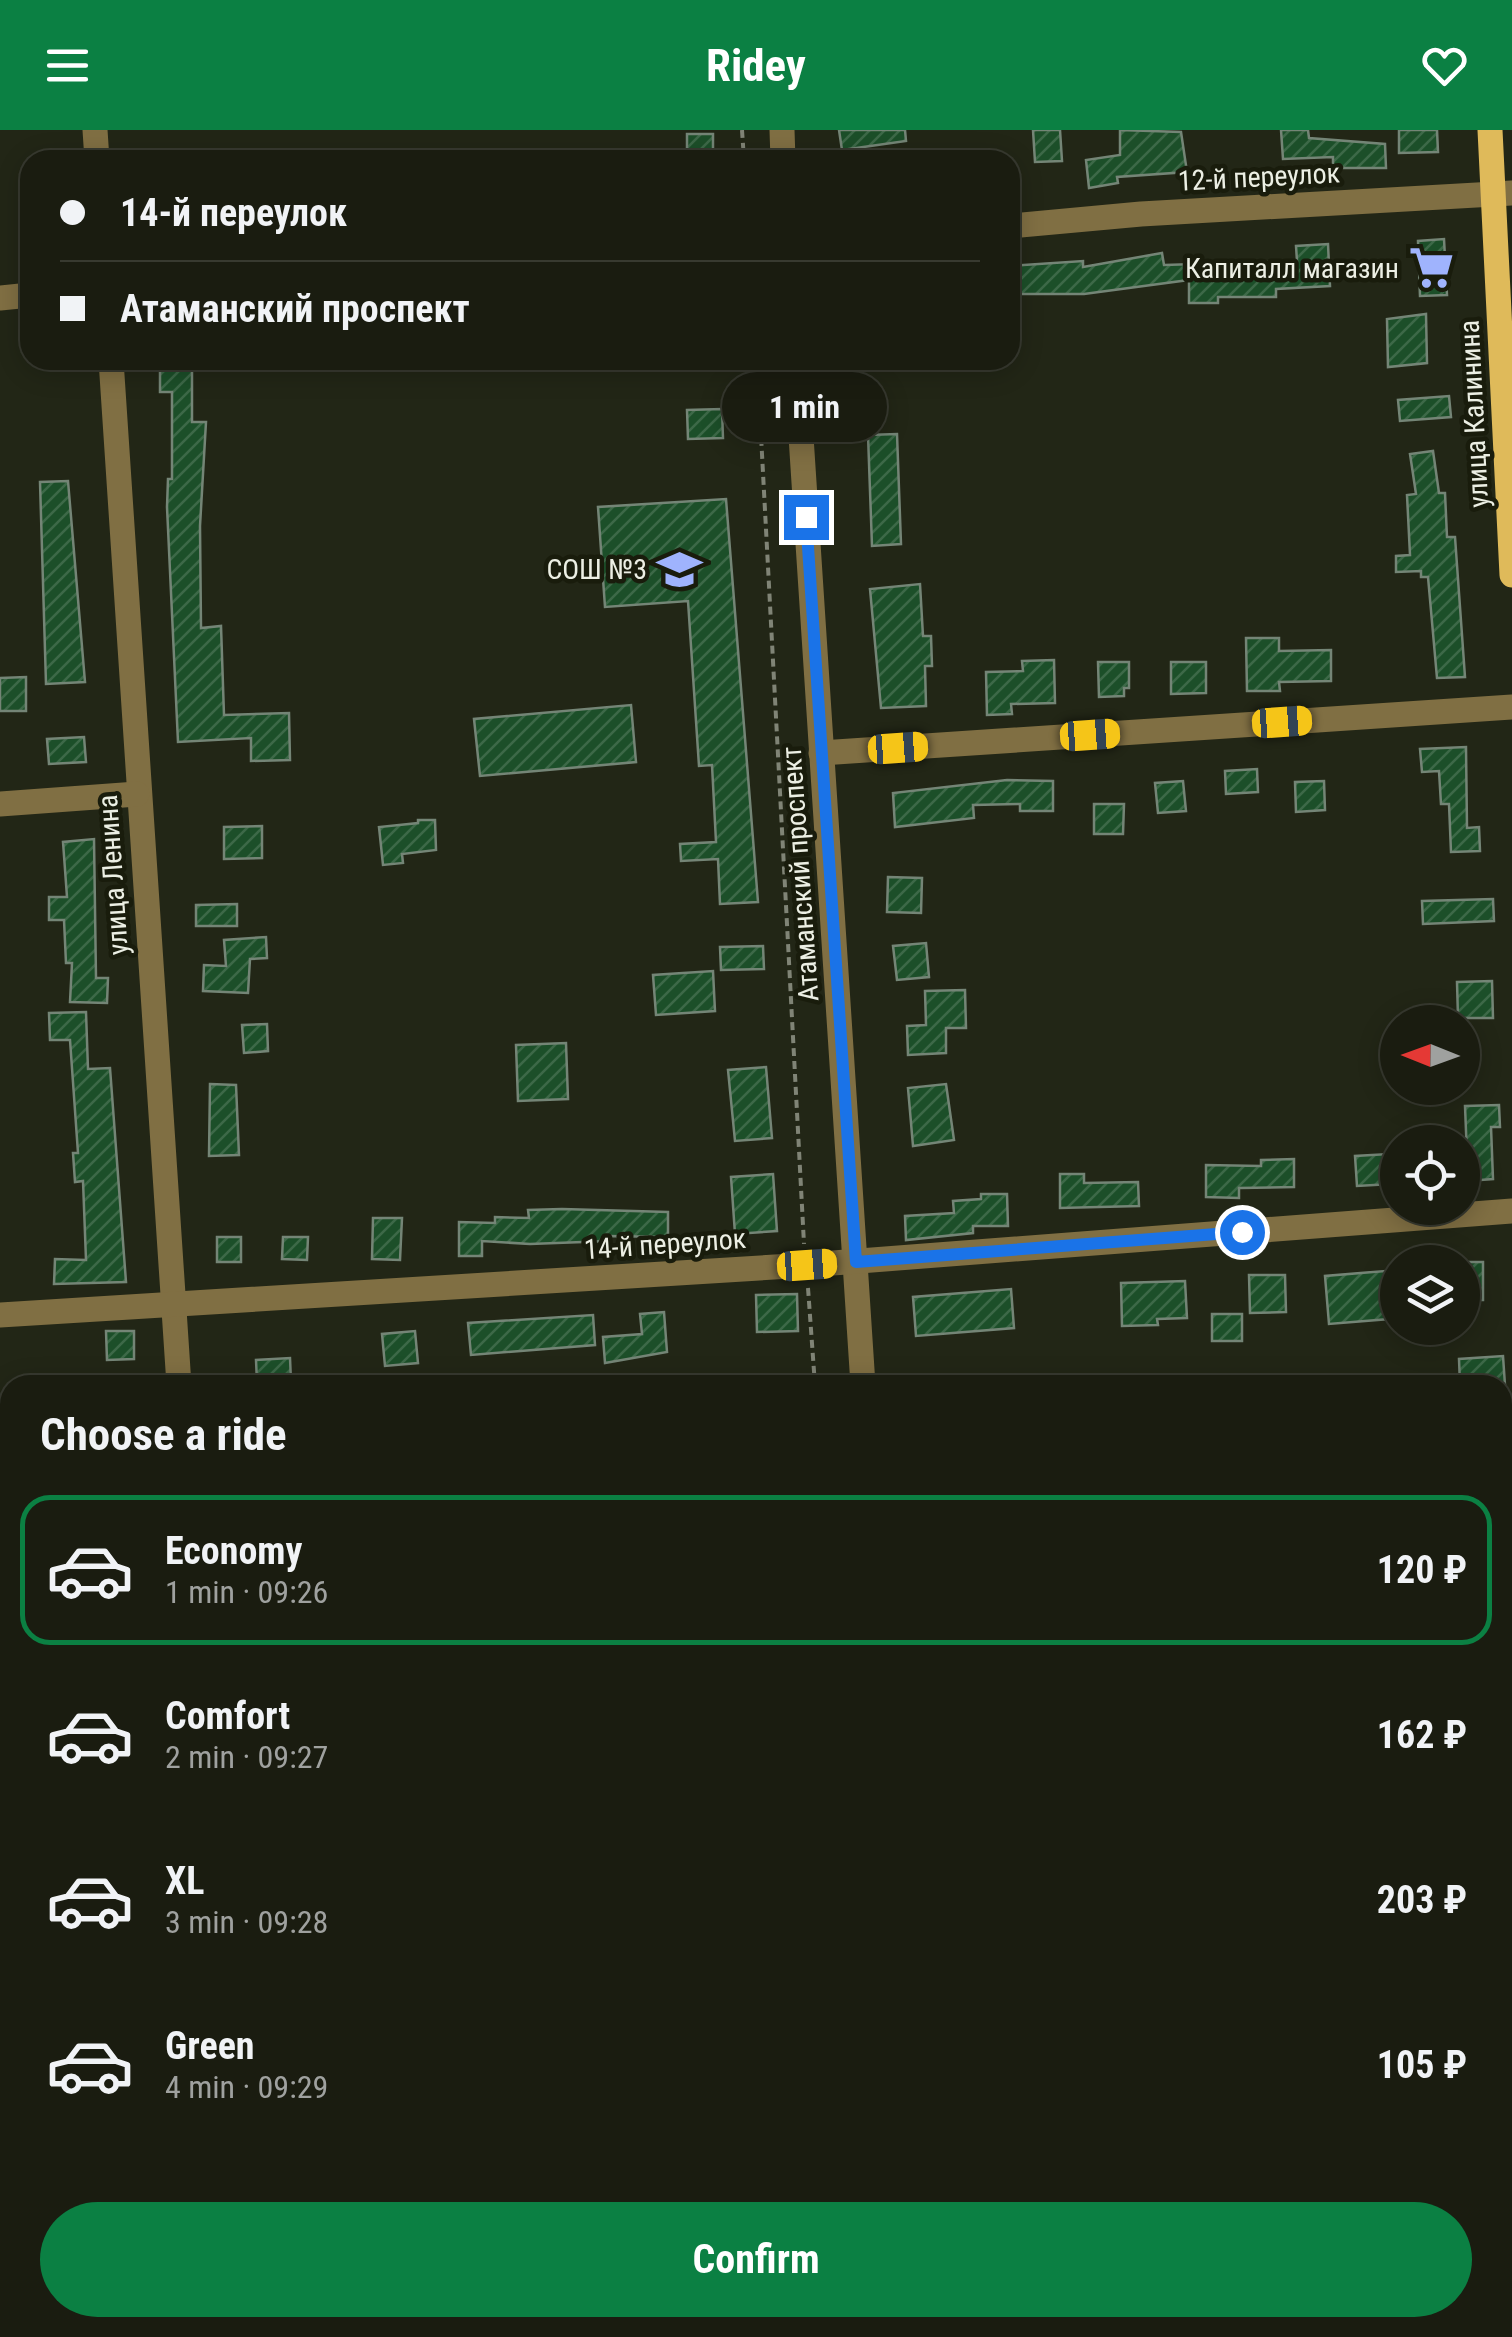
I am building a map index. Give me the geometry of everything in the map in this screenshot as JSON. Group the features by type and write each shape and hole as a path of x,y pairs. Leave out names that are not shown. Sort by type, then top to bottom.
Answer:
{"main road":[{"name":"улица Калинина","path":"1490,130 1503,194 1512,575"}],"street":[{"name":"12-й переулок","path":"1020,225 1141,214 1503,194"},
{"name":"улица Ленина","path":"112,370 178,1375"},
{"name":"Атаманский проспект","path":"797,370 862,1375"},
{"path":"822,753 1512,707"},
{"path":"0,804 137,794"},
{"name":"14-й переулок","path":"0,1315 856,1262 1512,1211"}],"path":[{"path":"758,370 814,1375"}],"building":[{"path":"839,130 905,130 906,141 842,150"},
{"path":"1033,130 1060,130 1062,161 1035,162"},
{"path":"1120,130 1181,132 1187,172 1117,177 1118,183 1089,188 1086,160 1120,155"},
{"path":"1281,130 1308,130 1309,138 1385,144 1386,168 1333,168 1333,157 1283,159"},
{"path":"1399,130 1437,130 1438,152 1399,153"},
{"path":"687,134 713,134 713,150 687,150"},
{"name":"Капиталл магазин","path":"1444,239 1447,295 1420,296 1418,241"},
{"path":"1328,244 1330,286 1276,289 1276,297 1218,297 1218,303 1189,303 1189,280 1084,294 1020,294 1020,265 1083,261 1083,267 1162,253 1164,265 1297,261 1296,246"},
{"path":"1426,314 1427,363 1388,367 1387,319"},
{"path":"160,370 192,370 192,422 206,422 200,526 201,628 221,626 224,715 289,713 290,760 251,761 251,738 178,742 167,507 168,479 172,479 172,392 160,392"},
{"path":"1449,396 1451,417 1400,421 1398,400"},
{"path":"722,409 723,438 688,439 687,410"},
{"path":"897,434 901,544 872,546 868,435"},
{"path":"1433,451 1439,493 1445,493 1447,537 1455,537 1465,677 1437,678 1428,577 1421,577 1421,571 1396,572 1396,556 1410,555 1407,495 1416,494 1410,454"},
{"path":"68,481 85,682 46,684 40,482"},
{"name":"СОШ №3","path":"726,499 758,902 720,904 718,859 681,861 680,844 716,842 712,765 699,766 688,601 605,607 598,507"},
{"path":"920,584 923,636 931,636 932,666 925,666 926,706 881,708 870,589"},
{"path":"1246,638 1279,638 1279,651 1331,650 1331,681 1279,682 1280,691 1247,691"},
{"path":"1054,660 1055,703 1011,704 1012,714 987,715 986,672 1023,671 1022,661"},
{"path":"1098,662 1129,662 1129,688 1124,688 1124,696 1099,697"},
{"path":"1171,662 1206,662 1206,693 1171,694"},
{"path":"26,677 26,711 0,711 0,678"},
{"path":"631,705 636,762 480,776 474,719"},
{"path":"84,737 86,762 49,764 47,739"},
{"path":"1466,747 1467,828 1479,827 1480,851 1451,852 1449,804 1441,804 1439,771 1422,772 1420,749"},
{"path":"1257,769 1258,792 1226,794 1225,771"},
{"path":"1007,780 1053,781 1053,811 1020,811 1020,804 973,805 974,818 895,827 893,793"},
{"path":"1183,781 1186,811 1158,813 1155,783"},
{"path":"1324,781 1325,810 1296,812 1295,782"},
{"path":"1094,804 1124,804 1123,834 1094,834"},
{"path":"435,820 436,850 402,854 403,863 383,865 379,827"},
{"path":"262,826 262,858 224,859 224,827"},
{"path":"94,839 96,978 108,978 107,1003 70,1002 72,963 66,963 64,920 49,920 49,897 67,897 63,842"},
{"path":"888,877 922,878 921,913 887,912"},
{"path":"1493,899 1494,921 1423,924 1422,901"},
{"path":"237,904 237,926 196,926 196,905"},
{"path":"266,937 267,958 250,959 248,993 203,991 204,965 226,966 224,940"},
{"path":"926,943 929,977 897,980 893,946"},
{"path":"763,946 764,969 721,970 720,947"},
{"path":"713,971 715,1011 656,1015 653,975"},
{"path":"1492,981 1493,1018 1480,1018 1480,1005 1458,1005 1457,982"},
{"path":"965,990 966,1028 946,1028 946,1053 908,1055 907,1026 926,1025 925,991"},
{"path":"86,1012 88,1069 110,1068 126,1282 54,1284 55,1259 86,1260 83,1181 75,1182 73,1153 78,1153 70,1040 50,1040 49,1013"},
{"path":"267,1024 268,1051 244,1053 242,1025"},
{"path":"566,1043 568,1099 518,1101 516,1045"},
{"path":"766,1067 772,1138 735,1141 728,1070"},
{"path":"210,1084 236,1085 239,1155 209,1156"},
{"path":"946,1084 954,1140 913,1146 908,1088"},
{"path":"1499,1105 1500,1127 1491,1127 1493,1179 1480,1180 1480,1125 1466,1125 1465,1106"},
{"path":"1380,1155 1380,1185 1357,1186 1355,1156"},
{"path":"1294,1159 1294,1187 1239,1188 1239,1198 1206,1197 1206,1165 1261,1166 1261,1160"},
{"path":"773,1174 777,1231 735,1234 731,1177"},
{"path":"1060,1174 1084,1174 1084,1183 1138,1182 1139,1206 1060,1208"},
{"path":"981,1194 1007,1194 1008,1226 973,1226 973,1233 906,1240 905,1216 954,1213 953,1201 981,1199"},
{"path":"528,1210 668,1212 668,1237 609,1236 609,1241 530,1244 482,1241 482,1256 459,1256 459,1222 495,1223 495,1217 529,1218"},
{"path":"373,1218 402,1218 400,1260 372,1259"},
{"path":"217,1237 241,1237 241,1262 217,1262"},
{"path":"283,1237 308,1237 307,1260 282,1259"},
{"path":"1480,1262 1483,1262 1480,1300"},
{"path":"1380,1271 1380,1320 1329,1324 1325,1276"},
{"path":"1249,1275 1285,1275 1286,1312 1250,1313"},
{"path":"1185,1281 1187,1318 1157,1319 1158,1325 1122,1326 1121,1283"},
{"path":"1011,1289 1014,1328 916,1336 913,1297"},
{"path":"797,1294 798,1331 757,1332 756,1295"},
{"path":"664,1312 667,1352 605,1363 603,1337 642,1334 640,1314"},
{"path":"1212,1314 1242,1314 1242,1341 1212,1341"},
{"path":"593,1315 595,1345 471,1355 468,1323"},
{"path":"106,1331 134,1331 134,1359 107,1360"},
{"path":"415,1331 418,1363 385,1366 382,1334"},
{"path":"1503,1356 1504,1375 1460,1375 1459,1359"},
{"path":"290,1358 291,1375 257,1375 256,1360"}],"place":[{"name":"Капиталл магазин","path":"1432,268"},
{"name":"СОШ №3","path":"680,569"}],"route":[{"path":"806,517 856,1262 1242,1232"}]}
